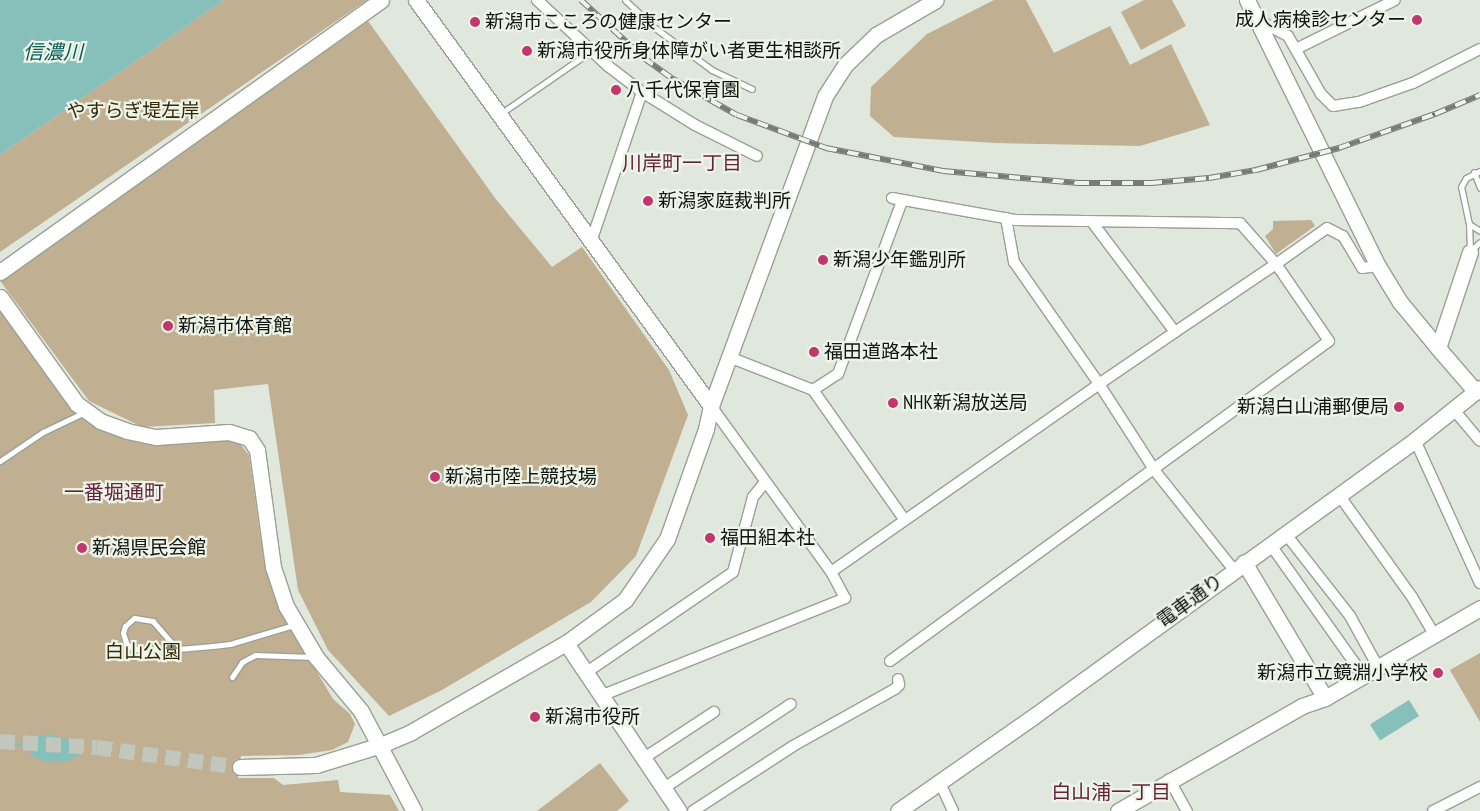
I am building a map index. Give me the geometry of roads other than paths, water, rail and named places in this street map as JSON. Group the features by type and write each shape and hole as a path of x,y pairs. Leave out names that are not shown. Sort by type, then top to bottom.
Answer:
{"street":[{"path":"0,272 381,0"},
{"path":"416,0 592,239 764,482 831,572 845,598 603,696"},
{"path":"537,0 608,66 642,92 695,125 757,156"},
{"path":"240,767 316,765 381,746 411,732 566,643 626,600 668,538 706,429 711,406 831,85 846,64 876,36 936,0"},
{"path":"1247,0 1378,266 1400,302 1438,348 1478,390"},
{"path":"1296,49 1395,0"},
{"path":"1256,19 1288,36 1321,94 1332,106 1359,102 1413,83 1480,48"},
{"path":"592,239 642,92"},
{"path":"890,661 1155,470 1329,340 1276,264 1240,223 1093,223 1006,218 892,198"},
{"path":"813,390 838,374 902,201"},
{"path":"1006,218 1014,262 1100,384 1155,470 1239,566 1325,698"},
{"path":"1093,223 1175,332"},
{"path":"831,572 904,519 1327,228 1343,236 1362,268 1378,266"},
{"path":"1438,348 1475,247"},
{"path":"0,297 86,412 114,427 156,437 229,432 249,438 258,457 273,567 296,624 316,657 361,711 414,811"},
{"path":"729,357 813,390 904,519"},
{"name":"電車通り","path":"898,811 940,783 1415,440 1478,390"},
{"path":"1454,410 1480,441"},
{"path":"1415,440 1480,583"},
{"path":"587,672 733,572 753,497 764,482"},
{"path":"1339,495 1412,597 1434,634"},
{"path":"1285,533 1350,616 1378,666"},
{"path":"1270,544 1363,675"},
{"path":"1118,811 1169,779 1302,706 1325,698 1480,608"},
{"path":"566,643 679,811"},
{"path":"694,811 809,736 895,689 899,686 898,679"},
{"path":"664,788 792,704"},
{"path":"644,758 714,712"},
{"path":"1169,779 1188,811"},
{"path":"940,783 953,811"},
{"path":"1434,811 1480,787"}],"lane":[{"path":"626,0 655,28 712,70 752,89"},
{"path":"500,115 588,53"},
{"path":"1475,247 1461,187 1466,178 1477,171 1480,188"},
{"path":"1469,224 1480,230"},
{"path":"0,461 43,432 86,412"},
{"path":"177,649 158,625 147,618 134,618 125,626 124,640 132,649 177,649 230,644 296,624"},
{"path":"232,677 242,662 255,655 316,657"}],"water":[{"name":"信濃川","path":"0,0 224,0 0,155"},
{"path":"1409,700 1419,716 1380,740 1370,724"},
{"path":"49,734 70,740 76,744 79,755 67,762 47,762 33,757 25,747 0,744 25,744 30,738"}],"tunnel":[{"path":"0,741 97,747 240,767"}],"railway":[{"path":"581,0 644,58 673,79 737,115 826,148 943,171 1078,183 1151,183 1209,178 1256,170 1339,148 1435,114 1480,95"}],"place":[{"name":"成人病検診センター","path":"1417,20"},
{"name":"新潟市こころの健康センター","path":"475,22"},
{"name":"新潟市役所身体障がい者更生相談所","path":"527,51"},
{"name":"八千代保育園","path":"616,90"},
{"name":"新潟家庭裁判所","path":"648,201"},
{"name":"新潟少年鑑別所","path":"823,260"},
{"name":"新潟市体育館","path":"168,326"},
{"name":"福田道路本社","path":"814,352"},
{"name":"NHK新潟放送局","path":"893,403"},
{"name":"新潟白山浦郵便局","path":"1399,407"},
{"name":"新潟市陸上競技場","path":"435,477"},
{"name":"福田組本社","path":"710,538"},
{"name":"新潟県民会館","path":"82,548"},
{"name":"新潟市立鏡淵小学校","path":"1438,673"},
{"name":"新潟市役所","path":"535,717"}],"district":[{"name":"川岸町一丁目","path":"682,163"},
{"name":"一番堀通町","path":"114,492"},
{"name":"白山浦一丁目","path":"1111,792"}],"park label":[{"name":"やすらぎ堤左岸","path":"133,111"},
{"name":"白山公園","path":"143,652"}]}
